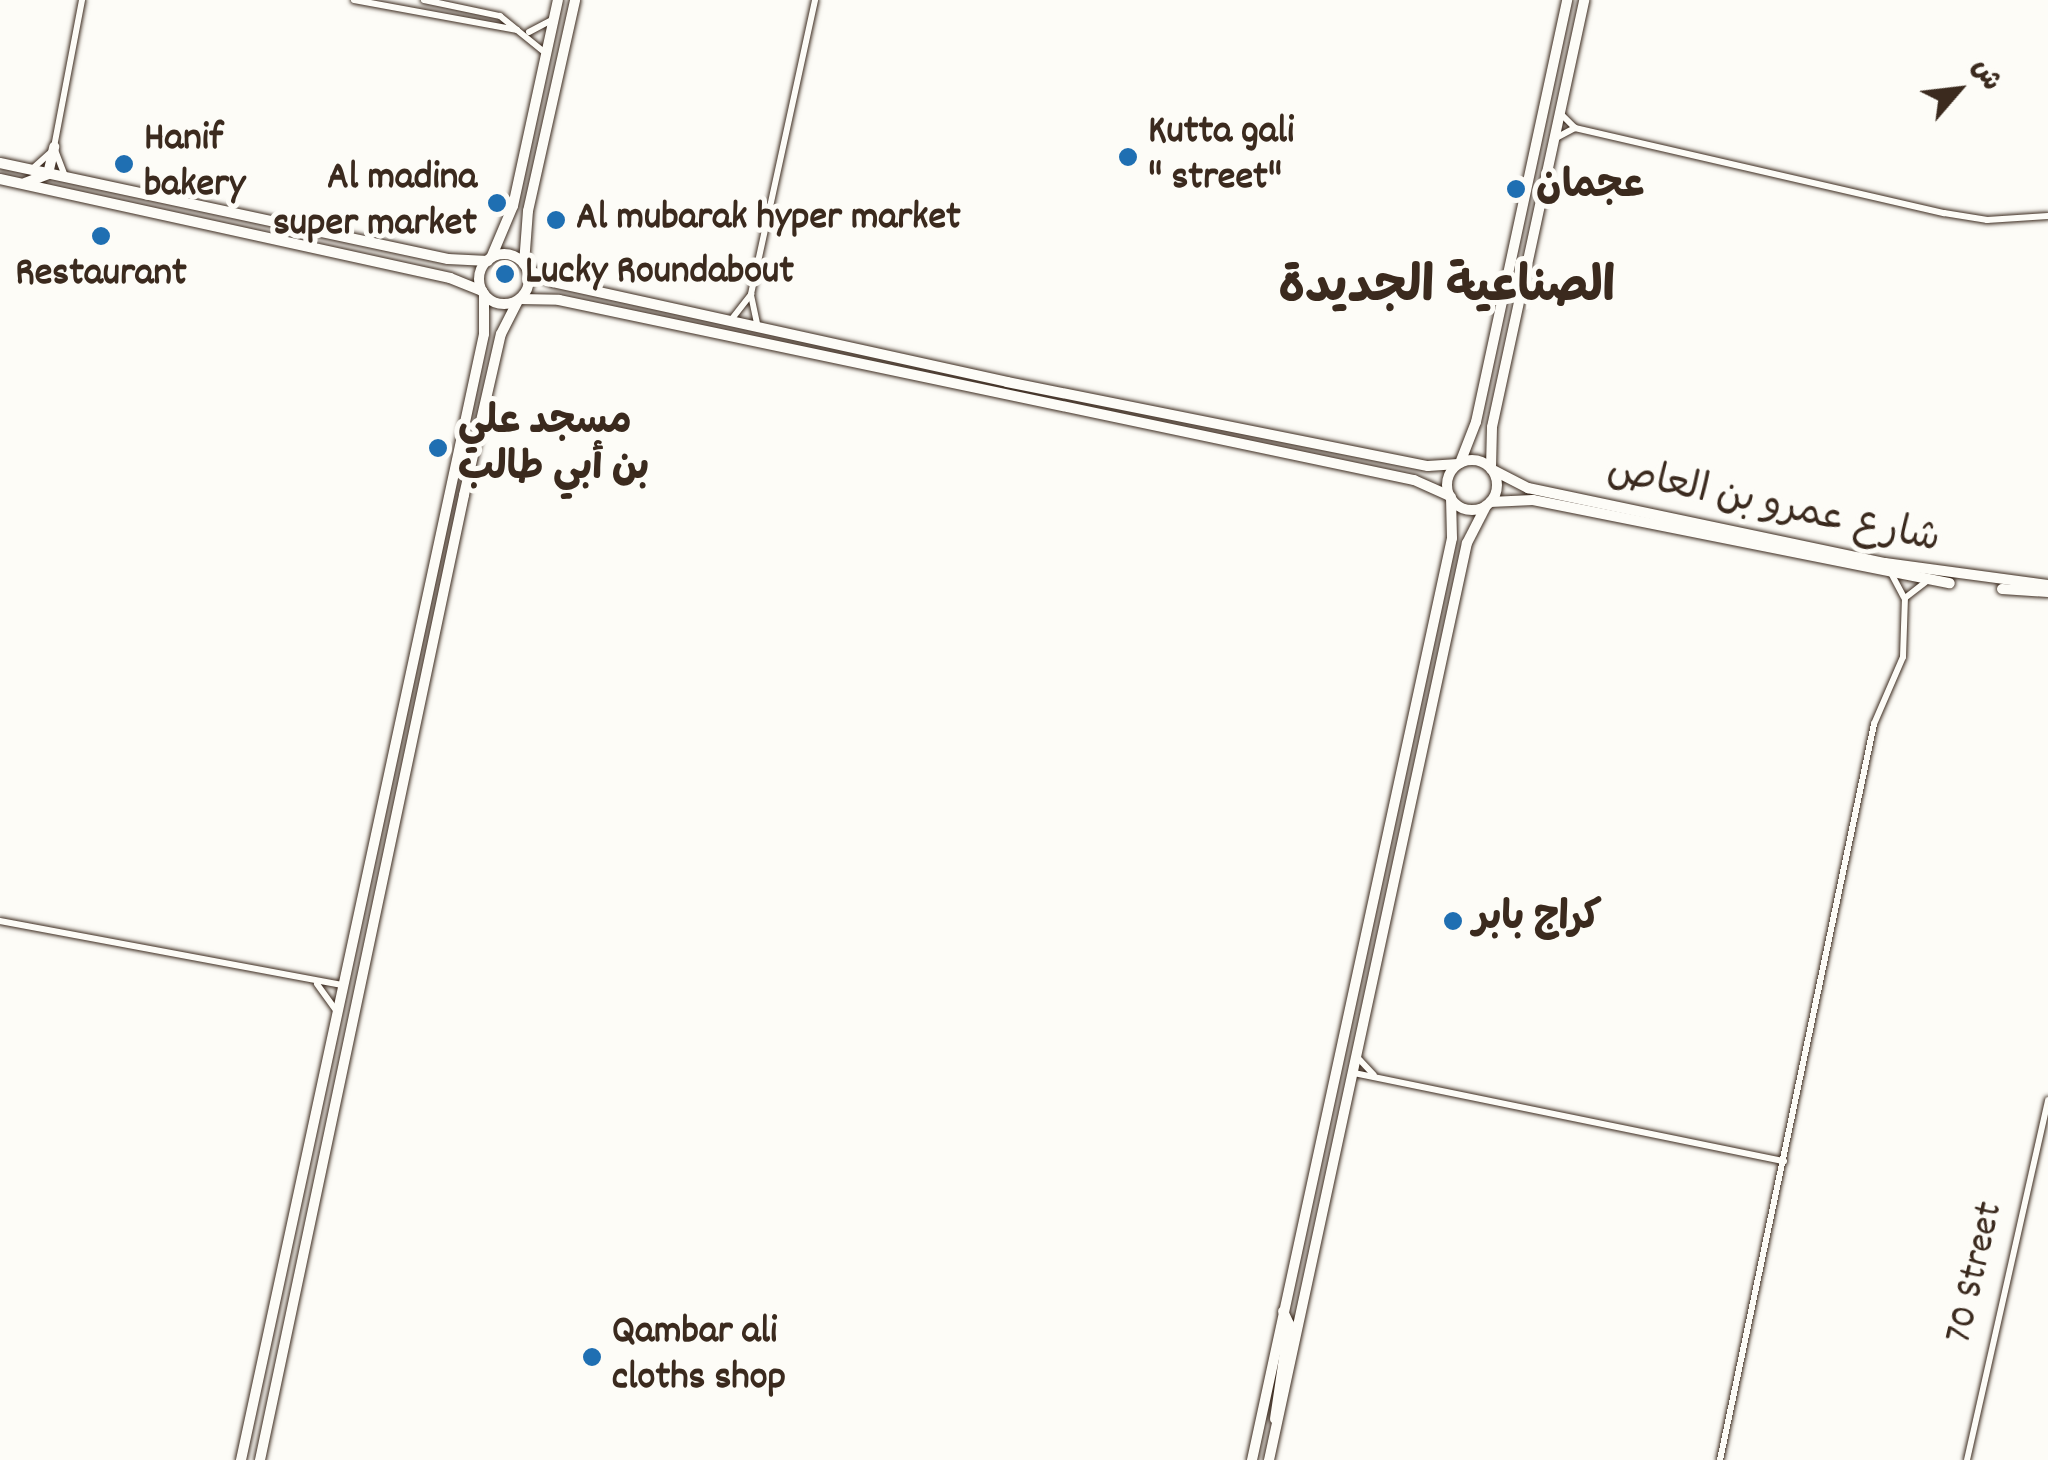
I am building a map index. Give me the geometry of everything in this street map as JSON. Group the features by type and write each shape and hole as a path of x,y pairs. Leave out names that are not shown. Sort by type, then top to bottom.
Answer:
{"main road":[{"path":"240,1460 484,334 480,275 510,217 558,0"},
{"path":"260,1460 348,1030 484,405 503,327 529,285 525,266 528,211 574,0"},
{"path":"1252,1460 1452,538 1448,478 1459,463 1476,422 1567,0"},
{"path":"1269,1460 1467,543 1497,486 1491,468 1492,426 1582,0"},
{"path":"48,174 54,147"},
{"path":"0,164 448,260 512,256 553,282 1007,382 1418,464 1473,460 1491,468"},
{"path":"24,184 48,174"},
{"path":"0,179 450,278 503,304 559,300 976,391 1414,480 1450,496 1466,509 1488,504"},
{"path":"902,374 936,375 938,365"},
{"path":"976,391 976,378 1007,382"},
{"name":"شارع عمرو بن العاص","path":"1491,468 1528,488 1944,575 2048,589"},
{"name":"شارع عمرو بن العاص","path":"1488,504 1534,500 1930,580 2048,589"},
{"path":"355,935 362,970"},
{"path":"342,985 350,995 348,1030"},
{"path":"1350,1017 1347,1062 1354,1074"},
{"path":"1277,1425 1274,1405 1289,1324 1283,1310"}],"street":[{"path":"66,177 54,147 82,0"},
{"path":"354,0 528,32 555,15"},
{"path":"424,0 500,16 517,30"},
{"path":"728,321 750,294 815,0"},
{"path":"528,32 546,58"},
{"path":"1559,109 1576,128 1958,216 2048,216"},
{"path":"1552,141 1576,128"},
{"path":"32,170 54,147"},
{"path":"750,294 759,328"},
{"path":"1720,1460 1874,724 1903,658 1905,598 1890,571"},
{"path":"1905,598 1930,580"},
{"path":"0,921 342,985"},
{"path":"316,983 337,1011"},
{"path":"1358,1058 1375,1076"},
{"path":"1354,1074 1784,1161"},
{"name":"70 Street","path":"1966,1460 2048,1100"}],"place":[{"name":"Kutta gali \" street\"","path":"1128,157"},
{"name":"Hanif bakery","path":"124,164"},
{"name":"عجمان","path":"1516,189"},
{"name":"Al madina super market","path":"497,203"},
{"name":"Al mubarak hyper market","path":"556,220"},
{"name":"Restaurant","path":"101,236"},
{"name":"Lucky Roundabout","path":"505,274"},
{"name":"مسجد علي بن أبي طالب","path":"438,448"},
{"name":"كراج بابر","path":"1453,921"},
{"name":"Qambar ali cloths shop","path":"592,1357"}],"district":[{"name":"الصناعية الجديدة","path":"1447,291"}]}
